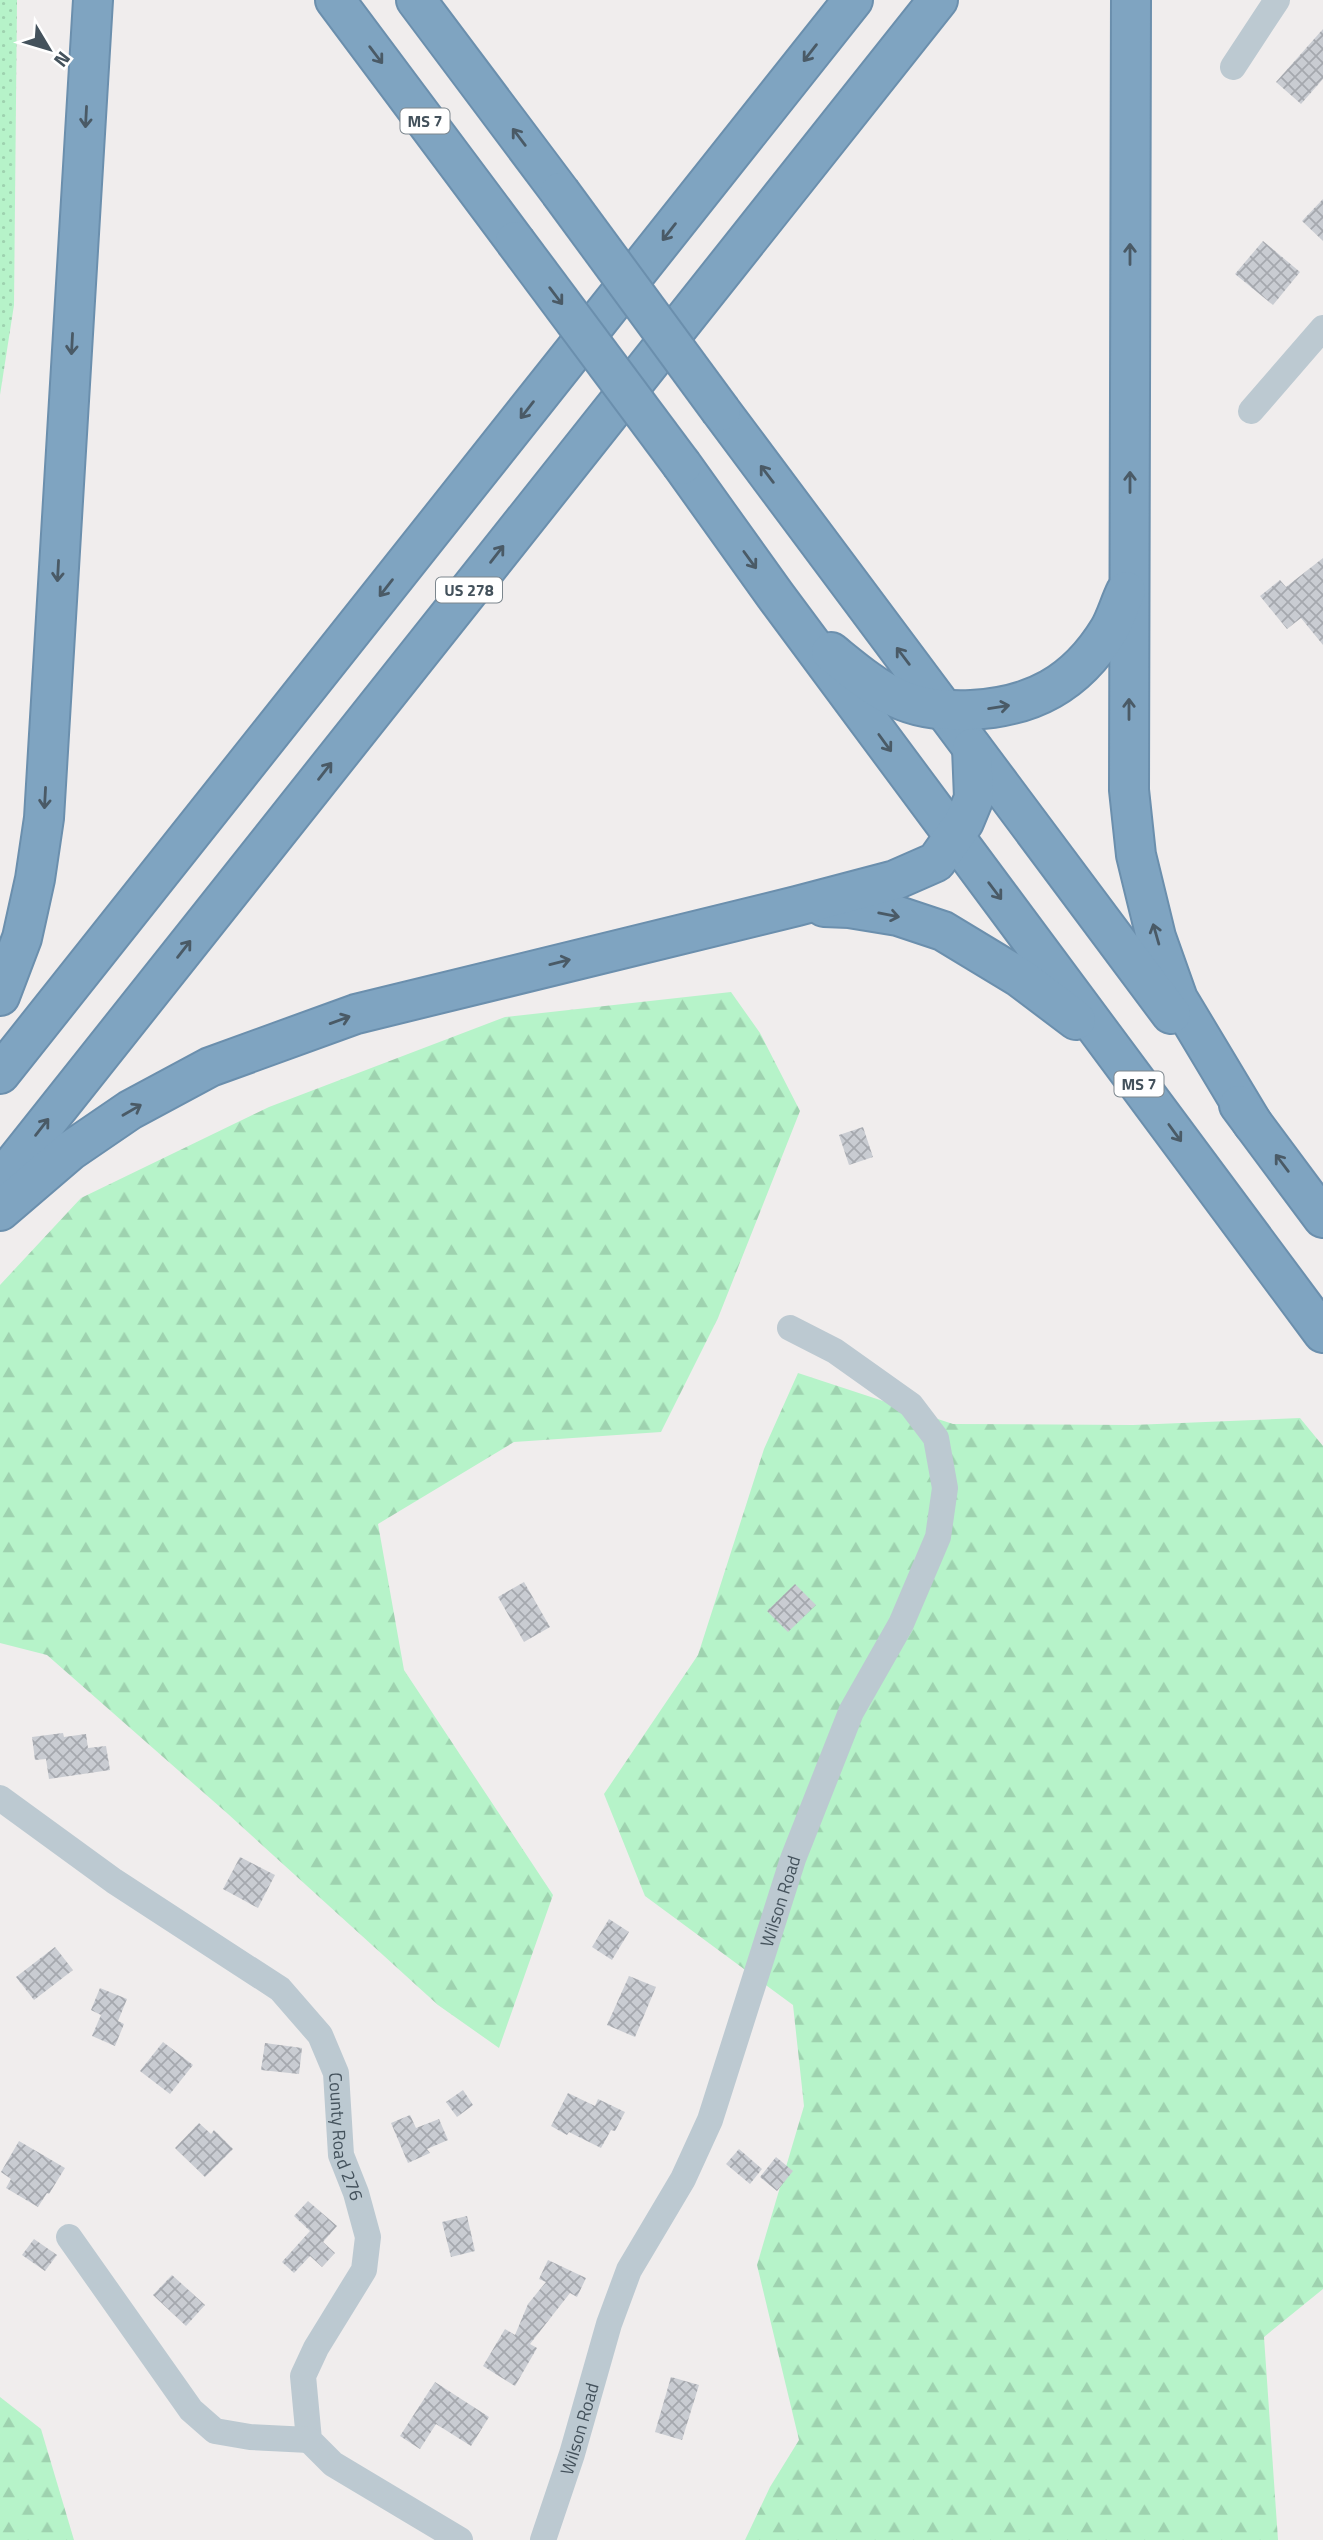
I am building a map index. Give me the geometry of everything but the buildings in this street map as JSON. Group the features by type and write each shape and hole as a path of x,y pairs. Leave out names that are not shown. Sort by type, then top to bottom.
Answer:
{"highway":[{"path":"0,996 22,938 35,879 44,818 93,0"},
{"name":"MS 7","path":"335,0 1323,1333"},
{"path":"416,0 1323,1218"},
{"path":"0,1074 853,0"},
{"name":"US 278","path":"0,1181 938,0"},
{"path":"1131,0 1129,790 1136,855 1156,937 1178,999 1254,1124"},
{"path":"775,596 832,653 872,682 897,699 944,711 1021,704 1060,685 1087,658 1109,630 1130,580"},
{"path":"0,1211 70,1151 130,1110 210,1067 356,1014 797,906 895,880 936,862 954,836 974,797 972,748"},
{"path":"797,906 849,908 898,916 943,931 1051,999 1119,1057"}],"street":[{"path":"1233,67 1277,0"},
{"path":"1251,411 1323,328"},
{"name":"Wilson Road","path":"543,2540 572,2454 609,2324 629,2270 683,2179 706,2129 793,1859 851,1712 901,1624 938,1537 946,1488 936,1438 911,1405 835,1351 790,1328"},
{"name":"County Road 276","path":"0,1798 114,1881 280,1989 320,2035 337,2073 341,2155 356,2193 368,2237 364,2270 316,2348 303,2376 309,2441"},
{"path":"69,2237 191,2410 215,2431 250,2437 309,2441 333,2464 460,2540"}],"green space":[{"path":"0,0 17,0 14,305 0,395"},
{"path":"731,992 760,1033 800,1111 718,1318 661,1432 514,1442 378,1524 404,1670 553,1895 499,2048 438,2005 228,1814 47,1655 0,1643 0,1285 81,1198 269,1107 505,1017"},
{"path":"798,1373 953,1424 1133,1425 1300,1418 1323,1446 1323,2289 1264,2337 1278,2540 745,2540 770,2487 799,2440 757,2265 804,2106 793,2005 645,1896 604,1794 698,1655 764,1449"},
{"path":"0,2397 41,2429 74,2540 0,2540"}]}
